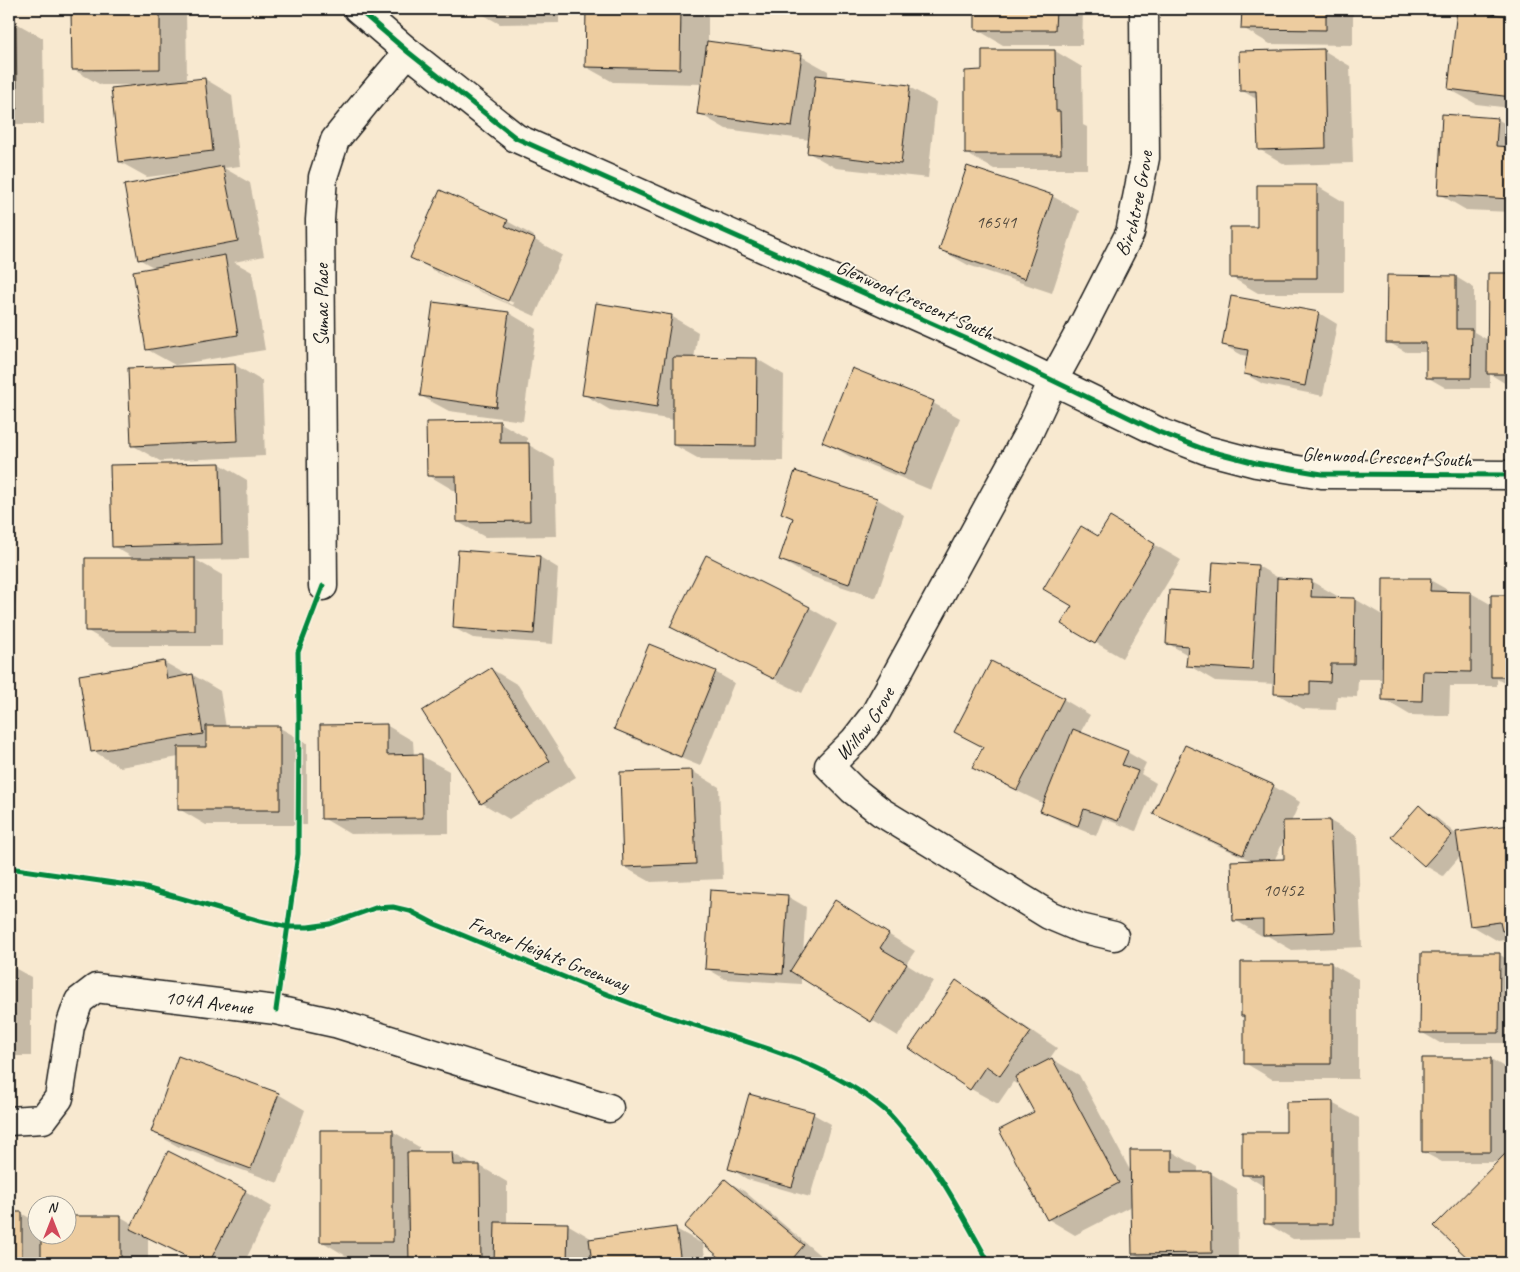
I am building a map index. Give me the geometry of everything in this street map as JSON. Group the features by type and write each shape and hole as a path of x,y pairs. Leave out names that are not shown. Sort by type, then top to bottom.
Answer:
{"street":[{"name":"Glenwood Crescent South","path":"358,9 408,52 516,138 958,335 1159,432 1206,450 1256,463 1322,474 1511,475"},
{"name":"Birchtree Grove","path":"1052,381 1078,335 1130,233 1145,158 1144,9"},
{"name":"Sumac Place","path":"323,586 320,220 323,177 335,140 408,52"},
{"name":"Willow Grove","path":"1052,381 1028,434 876,714 854,741 829,766 881,812 1049,915 1080,928 1114,936"},
{"name":"104A Avenue","path":"9,1122 43,1119 59,1098 70,1026 79,1001 96,988 276,1010 335,1023 610,1108"}],"building":[{"path":"71,9 160,9 160,69 72,70"},
{"path":"586,9 681,9 680,69 585,67"},
{"path":"975,9 1056,9 1055,30 975,30"},
{"path":"1242,9 1326,9 1326,30 1241,29"},
{"path":"1457,10 1511,16 1511,97 1448,89"},
{"path":"9,21 16,21 17,109 9,109"},
{"path":"707,41 802,54 792,127 697,114"},
{"path":"1324,49 1326,148 1258,150 1256,91 1240,91 1239,51"},
{"path":"982,50 1055,50 1056,111 1060,111 1061,154 965,154 965,71 982,70"},
{"path":"816,75 910,85 901,164 807,153"},
{"path":"205,78 213,151 119,162 111,88"},
{"path":"1442,114 1498,118 1496,146 1511,147 1511,199 1438,195"},
{"path":"223,166 238,241 138,260 124,185"},
{"path":"967,166 1053,195 1025,279 939,250"},
{"path":"1257,185 1317,185 1317,278 1230,278 1230,227 1257,227"},
{"path":"440,190 508,220 505,226 535,239 508,301 410,258"},
{"path":"225,255 238,335 146,350 133,271"},
{"path":"1488,273 1511,273 1511,374 1487,374"},
{"path":"1387,275 1456,276 1456,329 1472,329 1471,378 1426,378 1426,343 1386,343"},
{"path":"1231,296 1319,312 1305,386 1244,374 1248,350 1222,345"},
{"path":"433,302 509,312 496,407 420,396"},
{"path":"596,303 672,315 657,407 582,395"},
{"path":"673,357 757,358 756,446 673,445"},
{"path":"235,364 238,441 131,446 128,368"},
{"path":"852,368 934,401 904,475 822,442"},
{"path":"500,421 500,443 529,443 530,521 457,522 456,476 427,476 426,422"},
{"path":"220,463 222,544 112,547 110,465"},
{"path":"795,471 877,498 849,584 779,560 793,518 781,513"},
{"path":"1110,517 1155,544 1095,644 1061,624 1072,606 1043,589 1081,526 1098,536"},
{"path":"458,550 540,556 534,634 453,628"},
{"path":"706,555 810,607 774,679 670,627"},
{"path":"85,558 195,558 195,631 85,631"},
{"path":"1213,562 1258,565 1252,670 1186,666 1188,646 1166,644 1169,590 1211,593"},
{"path":"1277,578 1312,580 1311,597 1355,598 1354,664 1331,664 1330,682 1310,681 1310,695 1274,694"},
{"path":"1383,578 1431,578 1430,591 1471,592 1471,672 1423,671 1422,701 1382,700"},
{"path":"1491,595 1511,595 1511,677 1491,677"},
{"path":"649,644 716,671 681,757 614,729"},
{"path":"164,661 167,679 193,674 203,734 91,752 79,675"},
{"path":"991,661 1064,698 1017,790 972,768 983,747 954,732"},
{"path":"491,668 550,761 481,804 422,711"},
{"path":"387,724 387,755 422,754 423,818 321,819 320,725"},
{"path":"206,726 280,726 280,810 178,810 178,747 206,747"},
{"path":"1073,729 1128,751 1122,765 1138,771 1118,821 1084,809 1078,826 1040,811"},
{"path":"1185,745 1274,785 1243,855 1153,814"},
{"path":"692,770 696,864 623,867 620,772"},
{"path":"1419,805 1452,835 1424,866 1391,837"},
{"path":"1330,820 1335,932 1263,935 1263,920 1233,921 1231,861 1284,859 1283,821"},
{"path":"1511,825 1511,929 1502,931 1500,922 1470,926 1456,832"},
{"path":"710,890 788,895 783,974 705,969"},
{"path":"835,900 889,934 880,948 907,964 871,1022 790,971"},
{"path":"1421,953 1500,953 1499,1033 1420,1033"},
{"path":"1241,962 1331,962 1331,1064 1244,1064 1244,1016 1241,1016"},
{"path":"956,980 1031,1032 1000,1076 986,1066 970,1090 909,1048"},
{"path":"178,1056 279,1093 251,1169 151,1132"},
{"path":"1052,1058 1119,1183 1047,1220 999,1130 1034,1112 1015,1077"},
{"path":"1422,1058 1491,1058 1491,1152 1422,1152"},
{"path":"749,1094 814,1112 792,1187 728,1169"},
{"path":"1333,1101 1333,1224 1264,1224 1264,1175 1242,1175 1242,1132 1286,1132 1286,1102"},
{"path":"320,1130 393,1130 393,1242 320,1242"},
{"path":"1130,1150 1172,1150 1172,1172 1211,1172 1212,1253 1132,1254"},
{"path":"1509,1150 1511,1152 1511,1260 1508,1263 1473,1263 1434,1226"},
{"path":"168,1151 246,1190 209,1263 200,1263 130,1229"},
{"path":"407,1152 452,1152 453,1165 480,1165 481,1263 409,1263"},
{"path":"725,1179 804,1245 789,1263 726,1263 684,1227"},
{"path":"9,1212 22,1212 22,1263 9,1263"},
{"path":"78,1216 121,1216 121,1263 41,1263 41,1244 78,1244"},
{"path":"495,1222 568,1223 567,1263 494,1263"},
{"path":"676,1227 681,1263 592,1263 589,1239"}],"cycle path":[{"path":"358,9 408,52 516,138 967,339 1159,432 1206,450 1256,463 1322,474 1511,475"},
{"path":"276,1010 298,854 298,652 323,586"},
{"name":"Fraser Heights Greenway","path":"9,868 142,887 260,921 288,927 330,924 375,908 393,907 410,911 435,924 619,999 801,1061 830,1074 858,1091 890,1115 940,1177 989,1263"}]}
